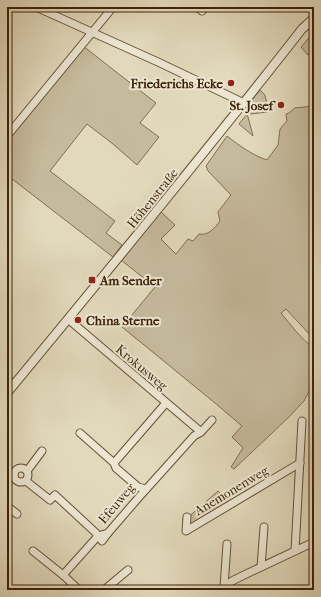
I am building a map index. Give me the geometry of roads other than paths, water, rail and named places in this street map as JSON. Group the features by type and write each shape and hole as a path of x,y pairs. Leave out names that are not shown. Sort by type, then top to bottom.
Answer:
{"street":[{"path":"36,7 244,103"},
{"path":"7,136 113,7"},
{"name":"Höhenstraße","path":"7,393 244,103 302,28 314,18"},
{"name":"Krokusweg","path":"68,319 201,432"},
{"path":"114,463 166,403"},
{"path":"146,489 194,436 201,432 212,420"},
{"path":"295,551 302,421"},
{"name":"Efeuweg","path":"63,575 98,536 108,533 146,489 138,487 116,468 114,463 80,433"},
{"path":"26,481 28,476 27,471 42,452"},
{"name":"Anemonenweg","path":"187,517 186,531 300,463"},
{"path":"14,474 19,468 23,468 27,471"},
{"path":"7,470 14,474 15,479 21,482 26,481 50,500 55,495 96,532 98,536"},
{"path":"138,487 140,496"},
{"path":"7,506 17,514"},
{"path":"261,567 264,528"},
{"path":"223,588 261,567 314,542"},
{"path":"223,588 227,544"},
{"path":"33,551 79,590"},
{"name":"Efeuweg","path":"69,581 72,566"},
{"path":"104,590 128,570"}],"place":[{"name":"Friederichs Ecke","path":"231,83"},
{"name":"St. Josef","path":"281,105"},
{"name":"Am Sender","path":"92,280"},
{"name":"China Sterne","path":"78,320"}]}
